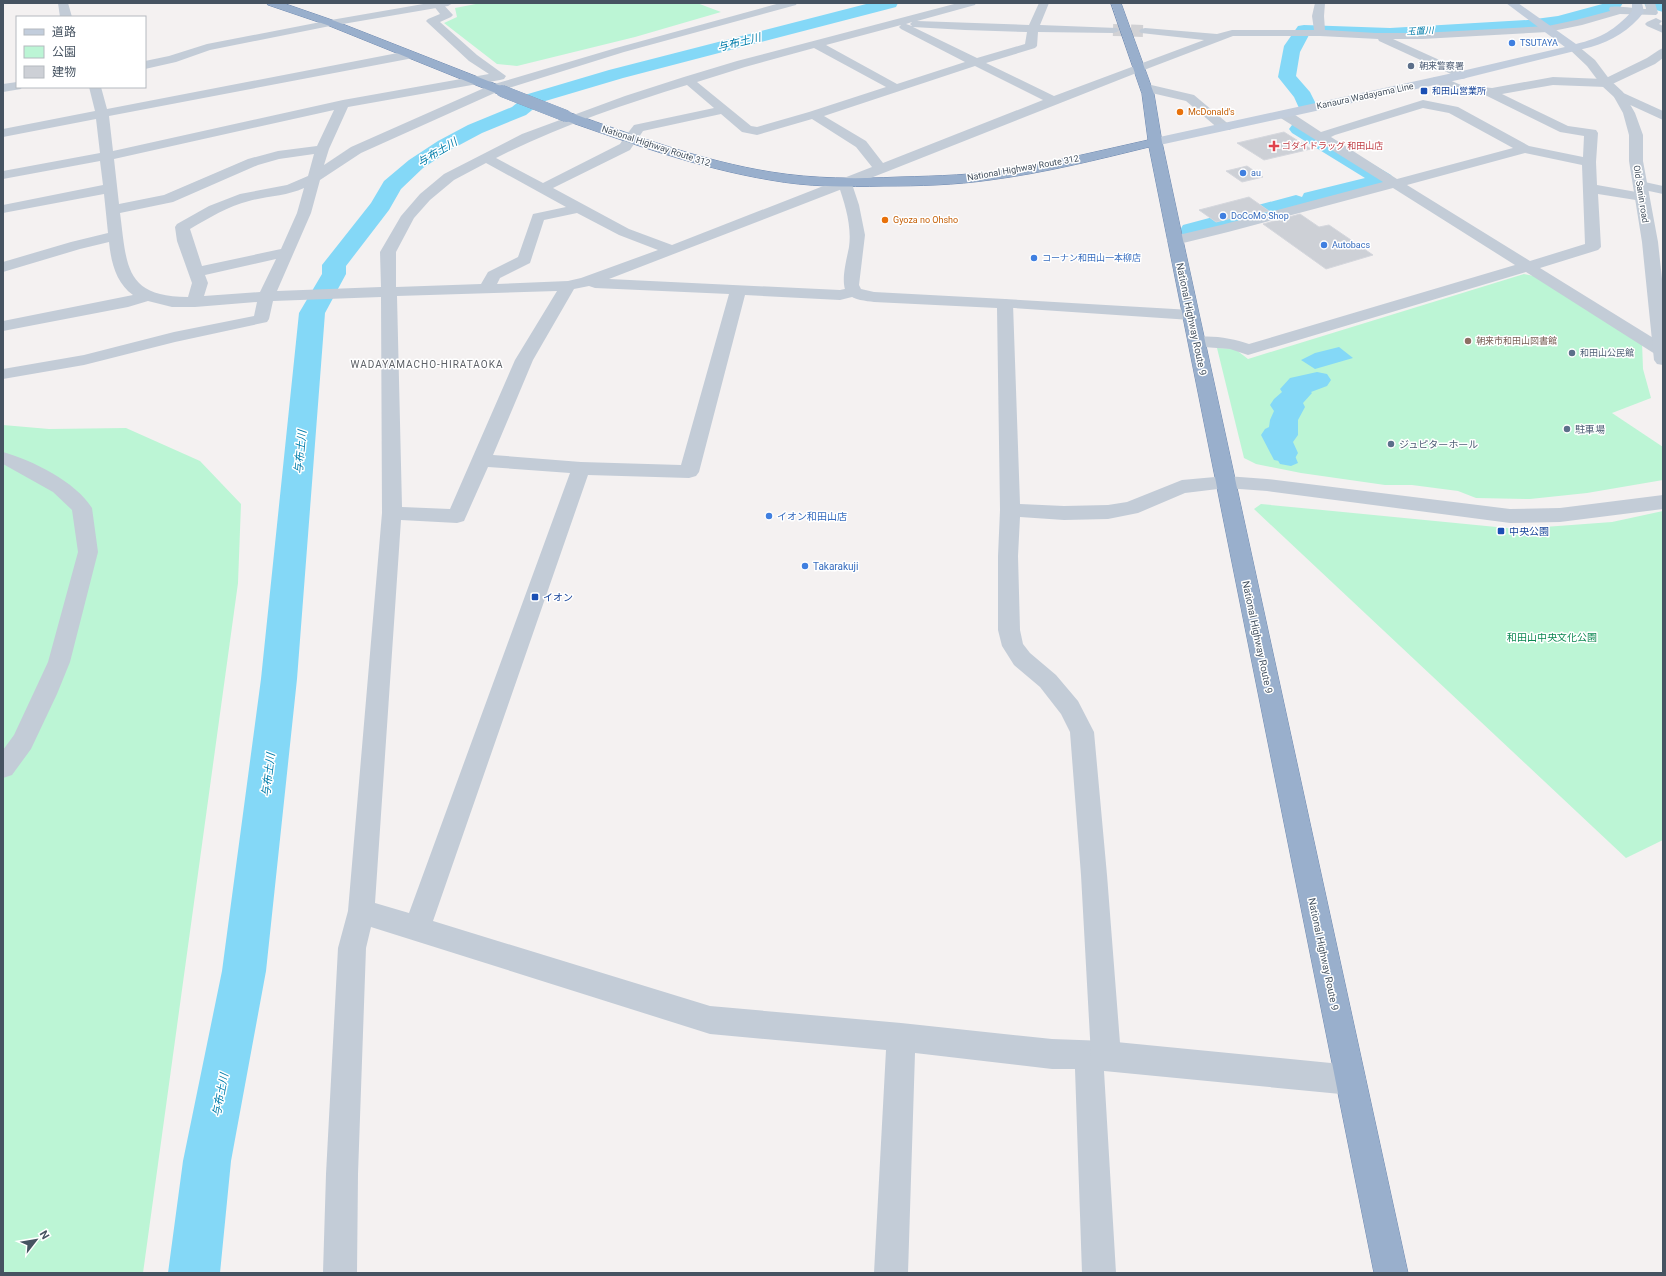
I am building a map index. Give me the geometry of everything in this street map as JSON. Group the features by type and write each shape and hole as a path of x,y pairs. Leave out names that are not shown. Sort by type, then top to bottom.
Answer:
{"highway":[{"name":"National Highway Route 312","path":"272,3 331,23 408,55 571,118 658,149 712,164 769,176 808,182 845,184 965,179 1020,171 1155,142"},
{"name":"National Highway Route 9","path":"1116,3 1140,67 1146,88 1155,142 1175,240 1391,1273"}],"main road":[{"path":"1511,3 1574,48"},
{"name":"Kanaura Wadayama Line","path":"1155,142 1462,75 1600,41 1617,32 1631,21 1637,8"}],"street":[{"path":"63,3 66,16"},
{"path":"195,302 200,283 185,241 182,227 214,209 245,196 291,189 314,178 356,150 498,89 620,50 792,3"},
{"path":"340,1273 342,1174 352,948 361,911 392,513 385,292 388,252 408,216 425,197 448,177 527,137 571,118 741,64 971,3"},
{"path":"688,80 747,129 757,132 976,62 1031,46 1033,28 1044,3"},
{"path":"1320,3 1318,16 1320,33"},
{"path":"3,175 107,156 343,104 500,76 473,58 432,21 447,15 443,4 331,23 207,47 172,59 146,65"},
{"path":"1602,5 1620,11"},
{"path":"95,88 102,114 118,257 126,279 132,287 142,294 172,302 195,302 266,296 568,286 586,282 845,184 1219,37 1242,32 1422,36 1543,25 1578,24 1620,11 1637,8 1657,18"},
{"path":"898,23 965,27 1113,30"},
{"path":"898,23 1054,102"},
{"path":"1145,31 1219,37"},
{"path":"1376,36 1462,75"},
{"path":"815,44 896,88"},
{"name":"Old Sanin road","path":"1574,48 1591,63 1606,83 1620,95 1629,113 1636,135 1636,161 1650,242 1662,355"},
{"path":"1491,92 1553,82 1606,83 1651,61 1663,52"},
{"path":"3,133 408,55"},
{"path":"422,121 454,112 542,81 592,59"},
{"path":"1197,342 1232,344 1248,350 1593,246 1589,162 1591,133 1565,129 1520,108 1491,92 1459,89 1438,80"},
{"path":"3,88 16,86"},
{"path":"486,158 491,147 541,121 570,110 634,92 666,88"},
{"path":"1146,88 1190,98 1225,127"},
{"path":"1322,137 1330,132 1423,104 1459,89"},
{"path":"1620,95 1663,116"},
{"path":"3,374 84,360 174,337 261,319 266,296 273,284 304,213 322,148 343,104"},
{"path":"1423,104 1453,110 1525,149 1589,162"},
{"path":"543,188 625,147 639,128 723,110"},
{"path":"1284,114 1529,266 1662,355"},
{"path":"814,115 861,144 881,169"},
{"path":"112,210 168,199 253,162 278,155 322,148"},
{"path":"1175,240 1525,149"},
{"path":"486,158 624,232 672,250"},
{"path":"845,184 852,205 858,235 851,285 854,292"},
{"path":"3,209 111,188"},
{"path":"1590,188 1641,191 1663,190"},
{"path":"486,289 494,275 525,260 538,217 580,208"},
{"path":"3,267 76,245 116,236"},
{"path":"196,272 287,252"},
{"path":"586,282 840,295 854,292 861,295 874,297 1191,314"},
{"path":"392,513 457,516 524,360 568,286"},
{"path":"480,460 581,468 689,472 738,290"},
{"path":"3,326 128,302 148,296"},
{"path":"1005,304 1010,510 1008,556 1008,606 1010,630 1013,646 1022,659 1048,681 1070,708 1082,732 1094,875 1098,1056 1099,1273"},
{"path":"3,458 14,462 60,487 82,508 88,552 58,662 46,694 23,742 3,768"},
{"path":"417,929 581,468"},
{"path":"1010,510 1064,513 1108,512 1131,508 1182,487 1226,482 1267,485 1510,516 1560,515 1663,502"},
{"path":"361,911 710,1020 901,1037 1052,1054 1098,1056 1351,1080"},
{"path":"891,1273 901,1037"}],"green space":[{"path":"481,3 697,3 721,12 635,37 517,66 497,64 444,23 457,17 455,8"},
{"path":"1524,274 1534,276 1642,342 1643,369 1651,398 1612,413 1663,447 1663,480 1587,493 1530,499 1476,498 1458,491 1412,485 1385,485 1301,473 1256,464 1244,458 1217,348 1235,349 1248,359"},
{"path":"3,425 49,429 126,428 200,461 241,504 238,583 143,1273 3,1273"},
{"name":"和田山中央文化公園","path":"1261,504 1517,529 1612,522 1663,511 1663,840 1626,858 1254,509"}],"water":[{"path":"1339,347 1353,358 1315,369 1301,360 1315,353"},
{"path":"1281,453 1288,453 1295,456 1298,463 1291,466 1280,464 1276,457"}],"building":[{"name":"ゴダイドラッグ 和田山店","path":"1284,132 1311,149 1264,160 1237,143"},
{"name":"au","path":"1247,166 1263,177 1242,182 1226,171"},
{"name":"DoCoMo Shop","path":"1249,197 1269,211 1251,215 1248,214 1216,222 1199,210"},
{"name":"Autobacs","path":"1300,214 1319,227 1329,225 1373,255 1326,269 1263,224"}],"waterway":[{"name":"与布土川","path":"194,1273 207,1161 244,971 279,679 312,313 334,274 334,265 381,205 392,186 416,164 445,145 475,129 519,111 535,98 616,74 890,3"},
{"name":"玉置川","path":"1306,104 1303,96 1287,77 1293,46 1304,30 1390,33 1528,25 1558,21 1611,8 1615,3"},
{"path":"1652,3 1663,7"},
{"name":"玉置川","path":"1299,129 1383,180 1312,198"},
{"name":"玉置川","path":"1191,230 1296,202"},
{"path":"1284,453 1275,435 1284,435 1284,420 1286,413 1291,407 1284,405 1298,393 1294,389 1300,384 1305,385 1317,380"}],"tunnel":[{"path":"1113,30 1145,31"}],"place":[{"name":"TSUTAYA","path":"1512,43"},
{"name":"朝来警察署","path":"1411,66"},
{"name":"和田山営業所","path":"1424,91"},
{"name":"McDonald's","path":"1180,112"},
{"name":"ゴダイドラッグ 和田山店","path":"1274,146"},
{"name":"au","path":"1243,173"},
{"name":"DoCoMo Shop","path":"1223,216"},
{"name":"Gyoza no Ohsho","path":"885,220"},
{"name":"Autobacs","path":"1324,245"},
{"name":"コーナン和田山一本柳店","path":"1034,258"},
{"name":"朝来市和田山図書館","path":"1468,341"},
{"name":"和田山公民館","path":"1572,353"},
{"name":"駐車場","path":"1567,429"},
{"name":"ジュピターホール","path":"1391,444"},
{"name":"イオン和田山店","path":"769,516"},
{"name":"中央公園","path":"1501,531"},
{"name":"Takarakuji","path":"805,566"},
{"name":"イオン","path":"535,597"}],"district":[{"name":"WADAYAMACHO-HIRATAOKA","path":"427,364"}]}
